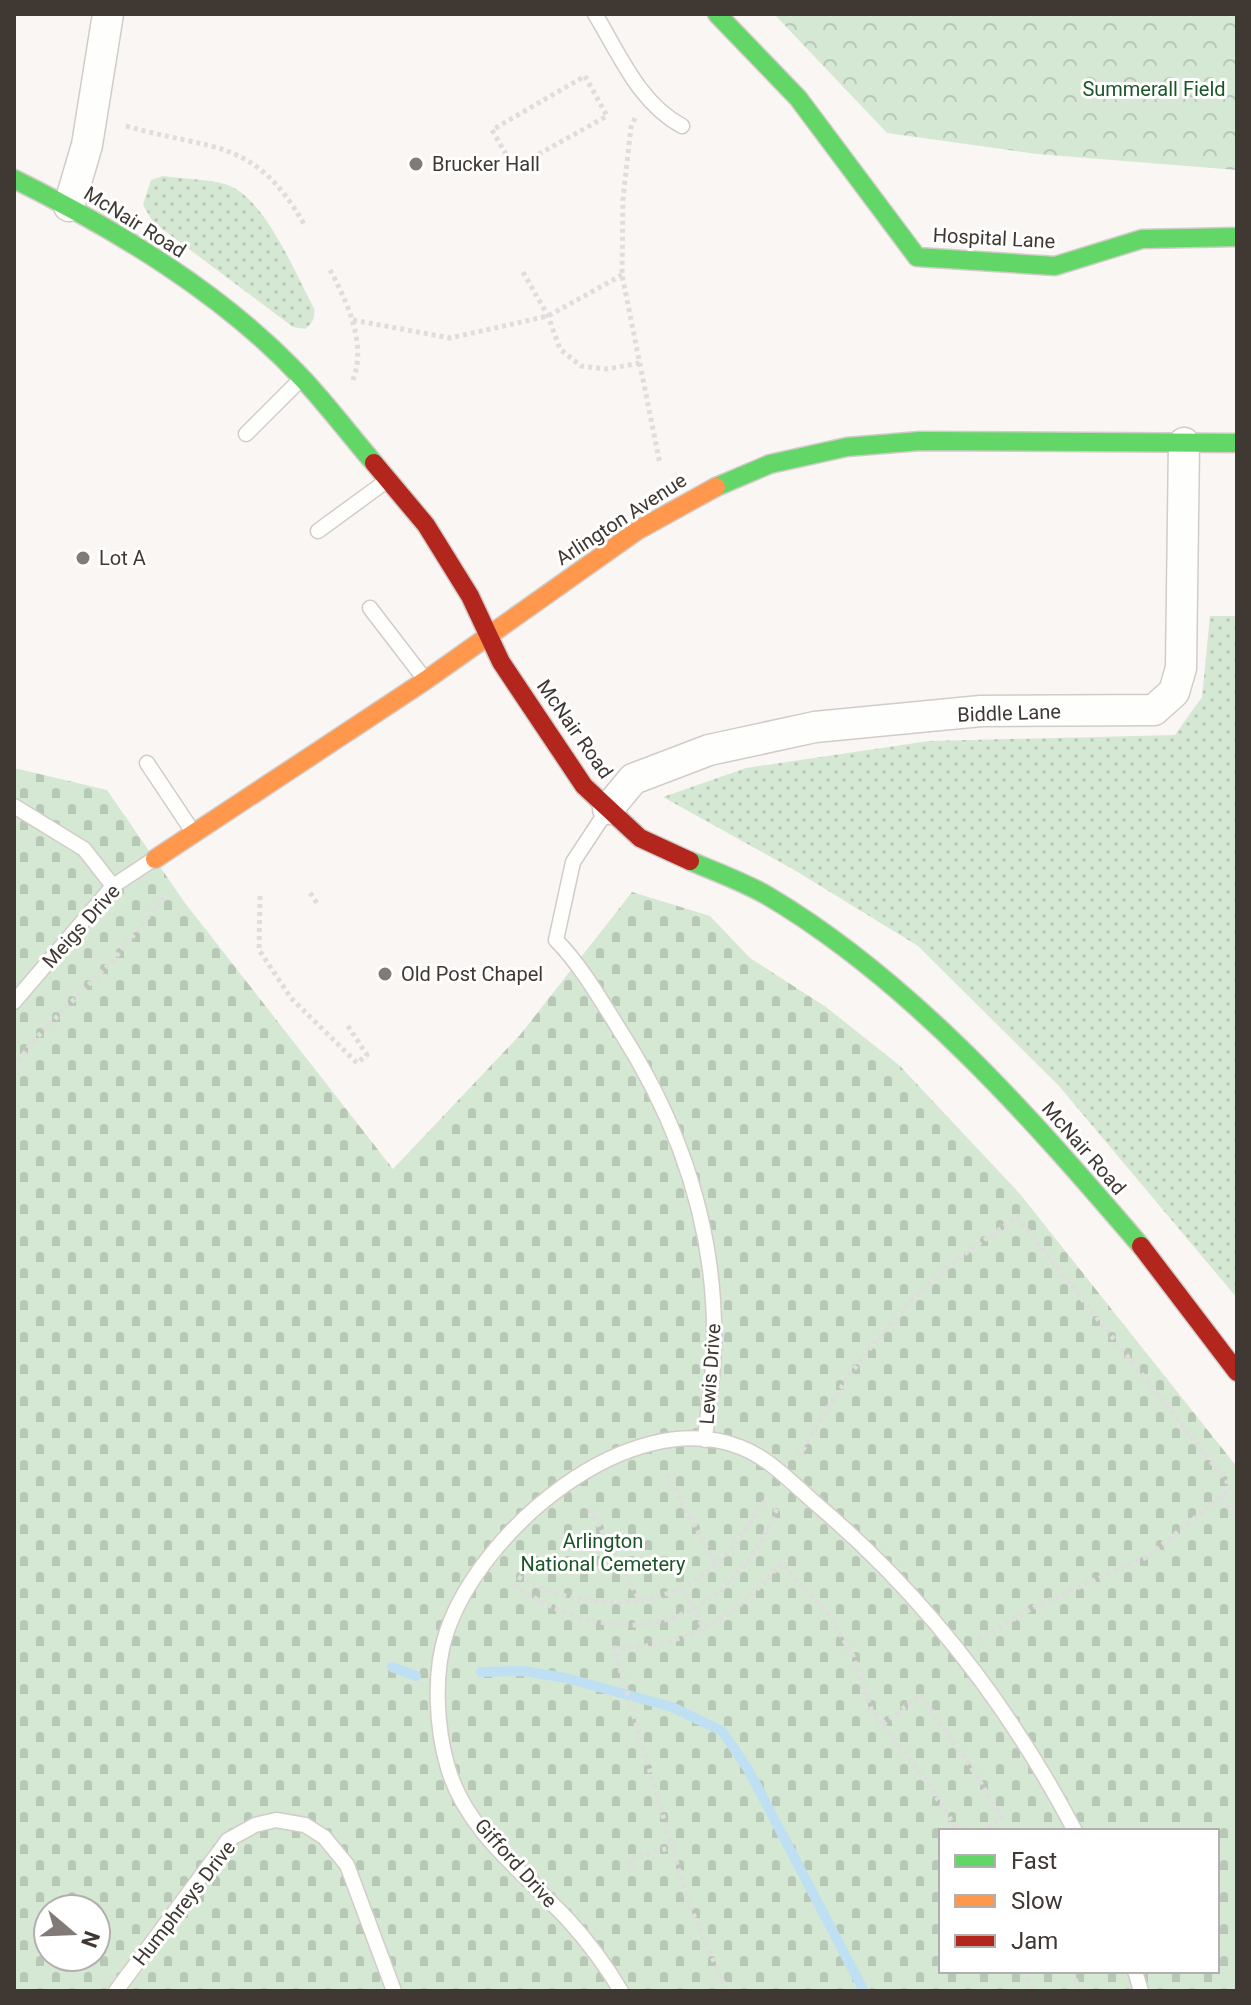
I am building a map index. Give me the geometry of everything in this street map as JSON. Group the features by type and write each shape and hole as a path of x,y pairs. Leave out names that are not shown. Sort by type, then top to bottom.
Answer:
{"street":[{"path":"69,206 87,145 108,14"},
{"name":"Hospital Lane","path":"711,16 792,101 917,257 1055,266 1142,239 1237,237"},
{"name":"McNair Road","path":"14,179 69,206 155,259 235,317 302,378 390,478 426,525 470,596 501,662 584,786 647,842 767,895 872,968 1009,1097 1140,1245 1237,1372"},
{"name":"Arlington Avenue","path":"155,859 426,680 638,530 704,492 770,464 847,447 920,441 1237,443"},
{"name":"Biddle Lane","path":"608,809 633,779 709,750 815,727 981,711 1154,710 1174,692 1181,668 1184,443"}],"lane":[{"path":"595,14 645,98 663,116 682,126"},
{"path":"246,434 302,378"},
{"path":"318,531 390,478"},
{"path":"370,608 426,680"},
{"path":"147,763 194,833"},
{"path":"14,806 84,849 113,886"},
{"name":"Lewis Drive","path":"608,809 573,862 556,940 581,966 651,1079 689,1170 707,1245 713,1294 713,1369 705,1440 742,1448 768,1463 899,1581 953,1643 1019,1733 1074,1829"},
{"name":"Meigs Drive","path":"14,1002 113,886 155,859"},
{"name":"Gifford Drive","path":"621,1991 579,1932 481,1829 448,1769 441,1721 439,1670 444,1640 462,1597 485,1562 551,1496 582,1474 645,1445 672,1439 705,1440"},
{"name":"Humphreys Drive","path":"116,1991 228,1840 255,1825 276,1820 305,1825 324,1837 347,1865 394,1991"}],"path":[{"path":"585,76 587,80 607,116 514,168 492,130 585,76"},
{"path":"587,80 594,76"},
{"path":"645,98 631,127 623,199 622,275 660,464"},
{"path":"126,126 172,140 219,147 251,160 285,190 304,224"},
{"path":"330,270 353,320 355,377 349,389"},
{"path":"523,272 548,316 560,349 581,366 607,369 640,363"},
{"path":"353,320 450,338 548,316 622,275"},
{"path":"14,1068 33,1041 114,959 174,886"},
{"path":"310,893 319,906"},
{"path":"260,896 259,950 291,998 357,1063 367,1055 346,1023"},
{"path":"799,1458 844,1380 896,1315 954,1262 1017,1217 1232,1488 1147,1557 1036,1606 980,1639"},
{"path":"667,1474 716,1565"},
{"path":"1221,1498 1237,1518"},
{"path":"518,1577 579,1600 610,1604 640,1601 681,1586 716,1565 766,1500"},
{"path":"590,1509 640,1601"},
{"path":"513,1585 548,1606 595,1621 659,1623 693,1610 716,1595 744,1569 777,1509"},
{"path":"727,1991 688,1902 614,1648 671,1643 704,1629 750,1596 781,1563 828,1613 853,1656 871,1709 923,1776 957,1829"},
{"path":"681,1586 704,1629"},
{"path":"883,1724 920,1695 969,1764 1002,1818 985,1829"},
{"path":"632,1872 629,1859 672,1847"}],"green space":[{"name":"Summerall Field","path":"774,14 1237,14 1237,170 1037,154 887,133"},
{"path":"163,176 225,184 240,191 253,204 277,238 314,308 313,320 308,327 293,327 153,222 143,205 151,180"},
{"path":"1210,616 1237,616 1237,1298 1059,1086 918,946 796,871 663,797 746,768 929,741 1175,735 1202,697"},
{"name":"Arlington National Cemetery","path":"14,768 107,790 185,903 393,1169 520,1035 632,892 710,916 750,958 826,1007 899,1065 1020,1194 1237,1467 1237,1991 14,1991"}],"waterway":[{"path":"392,1667 416,1676"},
{"path":"481,1672 524,1671 566,1678 672,1707 722,1731 748,1769 864,1991"}],"traffic: fast":[{"path":"717,14 798,98 917,257 1055,266 1142,239 1237,237"},
{"path":"14,179 130,242 239,319 303,379 374,463"},
{"path":"716,487 770,464 847,447 920,441 1237,443"},
{"path":"690,861 768,896 872,969 921,1011 1014,1103 1141,1246"}],"traffic: slow":[{"path":"155,859 426,680 638,530 716,487"}],"traffic: jam":[{"path":"374,463 426,525 470,596 501,662 584,786 640,838 690,861"},
{"path":"1141,1246 1237,1372"}],"place":[{"name":"Brucker Hall","path":"416,164"},
{"name":"Lot A","path":"83,558"},
{"name":"Old Post Chapel","path":"385,974"}]}
